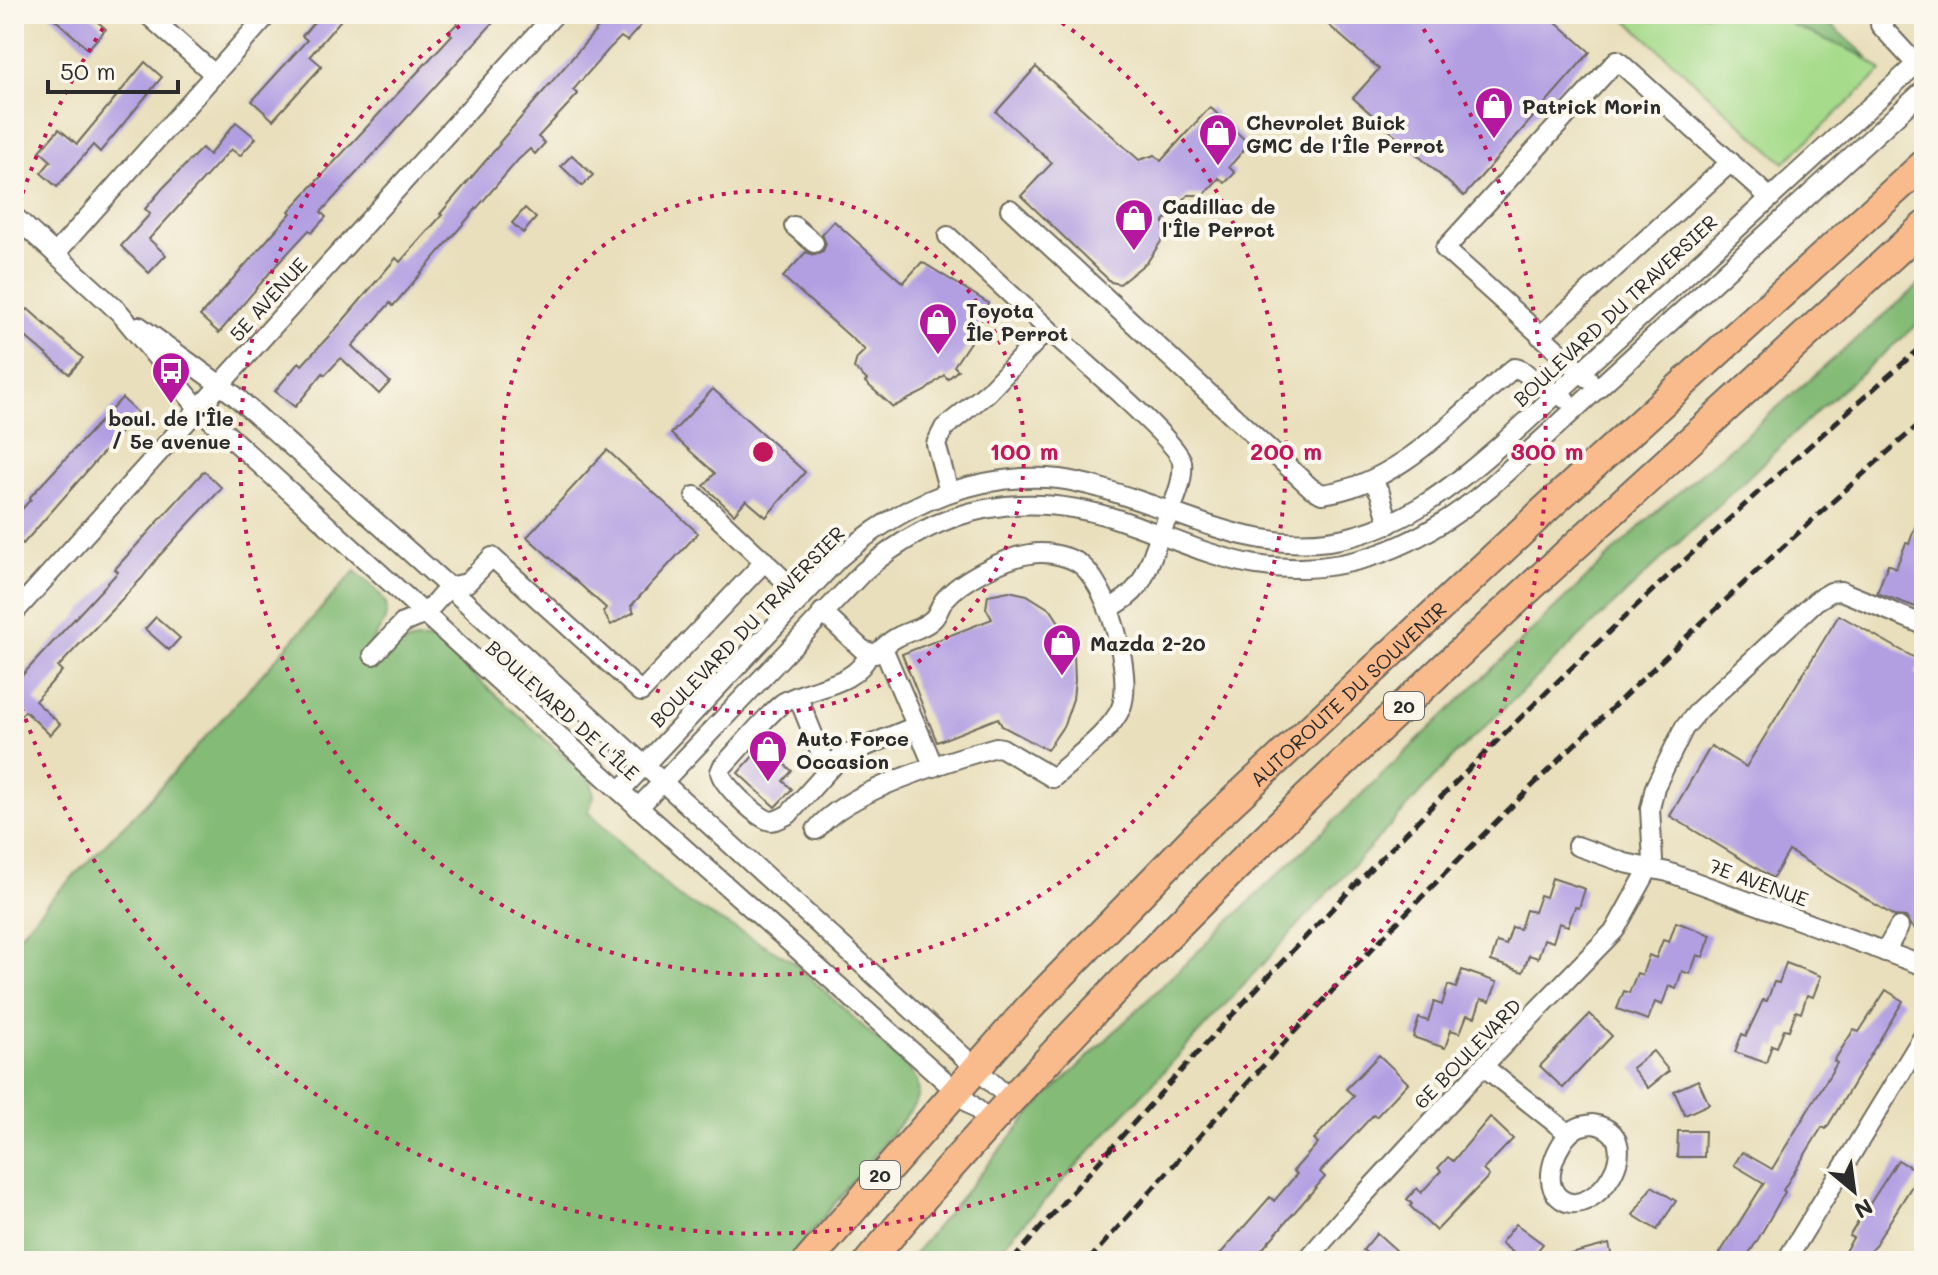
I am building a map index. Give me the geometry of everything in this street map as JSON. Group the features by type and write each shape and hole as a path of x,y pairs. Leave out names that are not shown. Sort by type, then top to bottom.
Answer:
{"highway":[{"name":"AUTOROUTE DU SOUVENIR","path":"808,1261 976,1067 1115,917 1268,767 1924,164"},
{"name":"20","path":"869,1261 1152,950 1301,801 1924,226"}],"street":[{"path":"147,14 214,74"},
{"path":"56,253 268,14"},
{"name":"5E AVENUE","path":"14,613 555,14"},
{"path":"1880,18 1920,61"},
{"path":"1599,388 1445,249 1617,60 1770,198"},
{"name":"BOULEVARD DU TRAVERSIER","path":"620,791 838,559 875,529 921,503 949,492 1013,479 1061,480 1096,487 1233,534 1282,542 1327,541 1389,524 1443,494 1920,61"},
{"path":"638,808 863,572 899,542 942,520 1010,504 1055,505 1102,514 1232,560 1278,567 1319,567 1375,556 1407,544 1449,521 1924,90"},
{"path":"1540,336 1731,162"},
{"path":"1010,209 1316,492 1322,494 1351,489 1372,480 1418,451 1514,368 1522,369 1542,387 1558,392 1576,409"},
{"name":"BOULEVARD DE L'ÎLE","path":"14,216 120,313 199,409 638,808 992,1123"},
{"path":"794,226 814,243"},
{"path":"948,236 1179,454 1182,471 1137,591 1108,609"},
{"name":"BOULEVARD DE L'ÎLE","path":"120,313 221,384 449,587 1012,1101"},
{"path":"949,492 936,444 938,437 944,428 988,392 1048,329"},
{"path":"1372,480 1380,493 1389,524"},
{"path":"695,496 802,597"},
{"path":"816,830 841,806 934,767 996,747 1053,778 1111,723 1123,701 1125,672 1108,609 1095,581 1078,562 1052,554 1029,554 1012,558 977,576 946,597 934,619 876,651 859,670 782,703 722,767 721,778 727,787 771,821 789,814 840,757 916,726"},
{"path":"373,655 403,623 425,614 449,587 467,583 492,557 641,692 765,561"},
{"path":"1650,868 1653,853 1650,809 1655,787 1684,728 1700,709 1816,601 1831,592 1841,591 1924,625"},
{"path":"822,612 876,651 934,767"},
{"path":"798,697 821,754 832,767"},
{"name":"7E AVENUE","path":"1577,846 1625,863 1681,877 1924,966"},
{"name":"6E BOULEVARD","path":"1306,1261 1483,1066 1615,930 1650,868"},
{"path":"1885,952 1899,927"},
{"path":"1786,1261 1924,1035"},
{"path":"1483,1066 1569,1134"},
{"path":"1596,1124 1611,1131 1618,1141 1620,1153 1602,1188 1583,1202 1572,1204 1561,1200 1553,1191 1550,1180 1559,1150 1569,1134 1583,1125 1596,1124"}],"green space":[{"path":"1620,14 1776,14 1858,53 1882,71 1784,163"},
{"path":"1776,14 1819,14 1869,58 1794,26"},
{"path":"1924,281 1924,319 1823,406 1456,754 989,1261 908,1261 1035,1108 1650,517"},
{"path":"355,571 378,592 387,608 382,625 366,651 380,663 404,643 435,641 591,780 594,797 588,812 678,897 791,960 909,1069 917,1080 919,1094 915,1105 788,1261 14,1261 14,941 144,805"}],"building":[{"path":"49,14 89,14 106,29 88,49"},
{"path":"321,14 346,14 310,56 322,66 273,120 252,101 307,40 302,36"},
{"path":"466,14 501,14 321,212 326,217 312,232 309,230 272,270 219,333 200,316 291,213 289,211 452,35 449,32"},
{"path":"610,14 630,14 642,24 627,41 621,37 609,49 573,90 578,94 538,137 545,143 535,154 530,149 518,160 393,306 390,303 352,346 390,382 379,394 341,358 325,375 323,373 295,407 275,391 299,362 302,365 341,323 396,258 400,262 442,215 499,143"},
{"path":"1316,14 1547,14 1590,52 1464,196 1353,98 1379,69"},
{"path":"145,62 162,77 100,152 93,145 57,187 41,173 51,161 40,151 59,129 77,144"},
{"path":"1036,67 1139,160 1155,155 1161,161 1210,107 1246,141 1244,150 1229,167 1235,173 1225,183 1219,178 1204,195 1188,195 1164,221 1164,237 1148,261 1120,284 1111,282 1021,196 1052,163 996,112"},
{"path":"236,122 256,138 240,156 231,149 149,239 166,255 149,273 121,246 150,214 145,209 163,188 202,148 209,155"},
{"path":"572,155 593,175 582,186 561,166"},
{"path":"525,208 536,218 523,233 512,223"},
{"path":"834,221 903,283 922,262 988,303 976,333 954,366 958,370 948,379 944,375 925,391 893,407 854,368 857,358 865,350 783,277 806,252 813,255 823,251 826,244 822,234"},
{"path":"28,309 83,358 69,374 14,327 14,323"},
{"path":"713,389 805,472 766,517 746,500 734,514 704,486 715,473 671,434"},
{"path":"122,398 138,413 23,544 14,536 14,518"},
{"path":"607,450 698,533 631,606 634,612 611,625 603,612 606,608 527,537"},
{"path":"204,471 222,488 58,667 62,671 35,701 60,724 50,735 25,711 14,723 14,684 118,572 115,569"},
{"path":"1922,507 1924,610 1877,593 1888,564 1896,568 1906,543 1909,544"},
{"path":"1009,591 1027,595 1051,610 1069,638 1074,655 1075,680 1073,699 1064,725 1047,750 1002,726 998,718 937,742 902,654 992,619 986,608 988,595"},
{"path":"1839,615 1922,662 1915,673 1924,678 1924,934 1911,926 1906,917 1894,916 1789,851 1773,878 1670,816 1711,746 1746,767"},
{"path":"156,617 180,638 169,650 145,629"},
{"path":"763,745 792,771 783,781 792,789 775,807 738,773"},
{"path":"1552,878 1585,889 1579,908 1575,907 1568,926 1559,923 1553,942 1544,939 1538,958 1529,955 1523,972 1491,961 1497,942 1506,945 1512,927 1520,929 1526,910 1534,912 1540,895 1546,897"},
{"path":"1676,922 1711,935 1703,957 1697,955 1690,974 1682,971 1676,989 1669,986 1662,1005 1655,1002 1648,1020 1617,1009 1624,991 1629,993 1637,973 1642,975 1649,955 1656,958 1663,940 1669,942"},
{"path":"1786,963 1821,976 1813,997 1807,995 1801,1013 1796,1011 1789,1030 1784,1029 1777,1047 1772,1045 1766,1063 1735,1052 1763,1000 1767,1001 1774,982 1779,983"},
{"path":"1462,970 1497,982 1490,1001 1481,999 1475,1017 1467,1015 1460,1033 1451,1030 1445,1048 1413,1037 1419,1018 1428,1021 1434,1002 1442,1005 1448,985 1456,988"},
{"path":"1886,990 1903,1001 1826,1129 1822,1127 1783,1190 1785,1192 1757,1241 1744,1261 1715,1261 1764,1183 1734,1165 1742,1152 1772,1169 1837,1063 1834,1061 1854,1029 1859,1032"},
{"path":"1590,1014 1612,1036 1563,1088 1540,1066"},
{"path":"1653,1051 1669,1071 1648,1088 1632,1068"},
{"path":"1379,1055 1408,1083 1320,1172 1325,1177 1252,1261 1214,1261 1270,1197 1274,1201 1297,1174 1293,1171 1318,1143 1314,1139 1354,1096 1346,1089"},
{"path":"1698,1080 1709,1104 1685,1115 1674,1091"},
{"path":"1490,1117 1513,1139 1483,1170 1489,1176 1436,1231 1410,1206 1412,1204 1407,1199 1417,1188 1421,1193 1441,1171 1438,1168 1448,1157 1453,1161"},
{"path":"1678,1131 1705,1131 1704,1157 1677,1157"},
{"path":"1898,1160 1920,1173 1865,1261 1839,1261 1853,1238 1849,1236"},
{"path":"1652,1186 1676,1201 1657,1230 1633,1215"},
{"path":"1516,1224 1543,1244 1529,1261 1524,1261 1501,1243"},
{"path":"1377,1233 1396,1250 1386,1261 1376,1261 1363,1250"},
{"path":"1609,1244 1613,1261 1564,1261 1563,1256"}],"railway":[{"path":"1012,1261 1228,1020 1452,786 1684,561 1924,345"},
{"path":"1088,1261 1329,995 1473,845 1727,598 1924,420"}],"place":[{"name":"Patrick Morin","path":"1494,140"},
{"name":"Chevrolet Buick GMC de l'Île Perrot","path":"1218,167"},
{"name":"Cadillac de l'Île Perrot","path":"1134,252"},
{"name":"Toyota Île Perrot","path":"938,356"},
{"name":"boul. de l'Île / 5e avenue","path":"171,405"},
{"name":"Mazda 2-20","path":"1062,677"},
{"name":"Auto Force Occasion","path":"768,783"}]}
